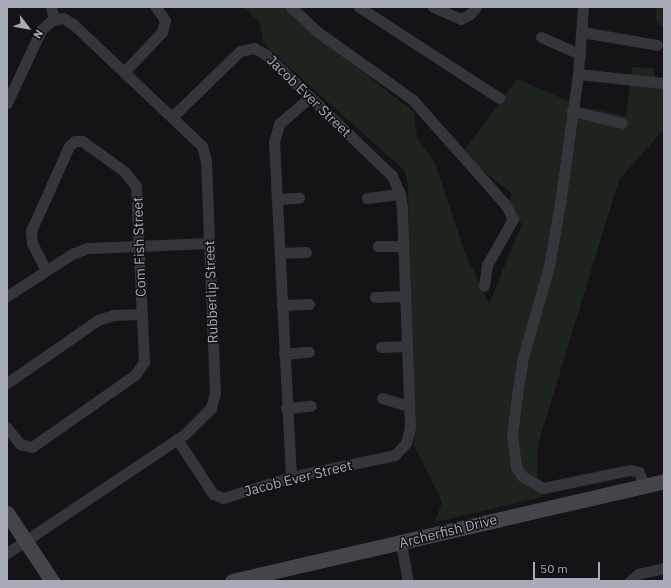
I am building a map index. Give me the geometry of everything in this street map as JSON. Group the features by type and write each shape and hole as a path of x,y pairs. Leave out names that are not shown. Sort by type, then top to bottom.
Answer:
{"street":[{"path":"7,103 39,34 54,19 51,7"},
{"path":"291,7 319,33 412,98 505,204 513,219 487,265 484,286"},
{"path":"359,7 499,98"},
{"path":"433,7 461,19 470,14 476,7"},
{"path":"582,7 582,32 578,74 549,266 523,357 512,434 516,467 522,476 543,488 630,470 639,472 644,485"},
{"path":"124,72 162,32 164,20 157,8"},
{"name":"Rubberlip Street","path":"7,553 177,439 202,419 214,402 205,152 200,143 73,24 63,18 54,19"},
{"path":"582,32 657,45"},
{"path":"541,37 580,54"},
{"name":"Jacob Ever Street","path":"172,117 246,48 262,51 392,176 400,194 409,406 408,438 403,449 395,455 291,477 219,498 210,490 177,439"},
{"path":"578,74 664,83"},
{"path":"291,477 286,408 275,133 279,124 310,96"},
{"path":"572,111 622,123"},
{"name":"Com Fish Street","path":"7,428 20,444 32,447 135,376 145,358 141,314 135,182 97,149 82,141 75,141 69,146 31,231 32,243 46,270"},
{"path":"367,198 400,194"},
{"path":"277,199 299,198"},
{"path":"7,296 46,270 88,248 209,243"},
{"path":"378,246 402,246"},
{"path":"280,253 306,252"},
{"path":"375,297 404,296"},
{"path":"282,306 309,304"},
{"name":"Com Fish Street","path":"7,383 98,320 113,315 141,314"},
{"path":"381,347 407,346"},
{"path":"284,354 309,352"},
{"path":"382,398 409,406"},
{"path":"286,408 311,406"},
{"name":"Archerfish Drive","path":"232,581 664,481"},
{"path":"7,513 52,581"},
{"path":"401,543 408,581"},
{"path":"630,581 638,574 664,568"}],"shaded area":[{"path":"244,7 289,7 318,37 414,112 417,137 435,163 465,253 489,304 522,224 509,207 511,193 462,153 517,79 582,107 626,116 632,67 653,68 657,83 664,83 664,129 619,180 538,444 537,475 542,497 435,522 442,502 414,446 408,185 404,170 272,52 263,42 260,23"},
{"path":"655,7 664,7 664,28 657,22"}]}
